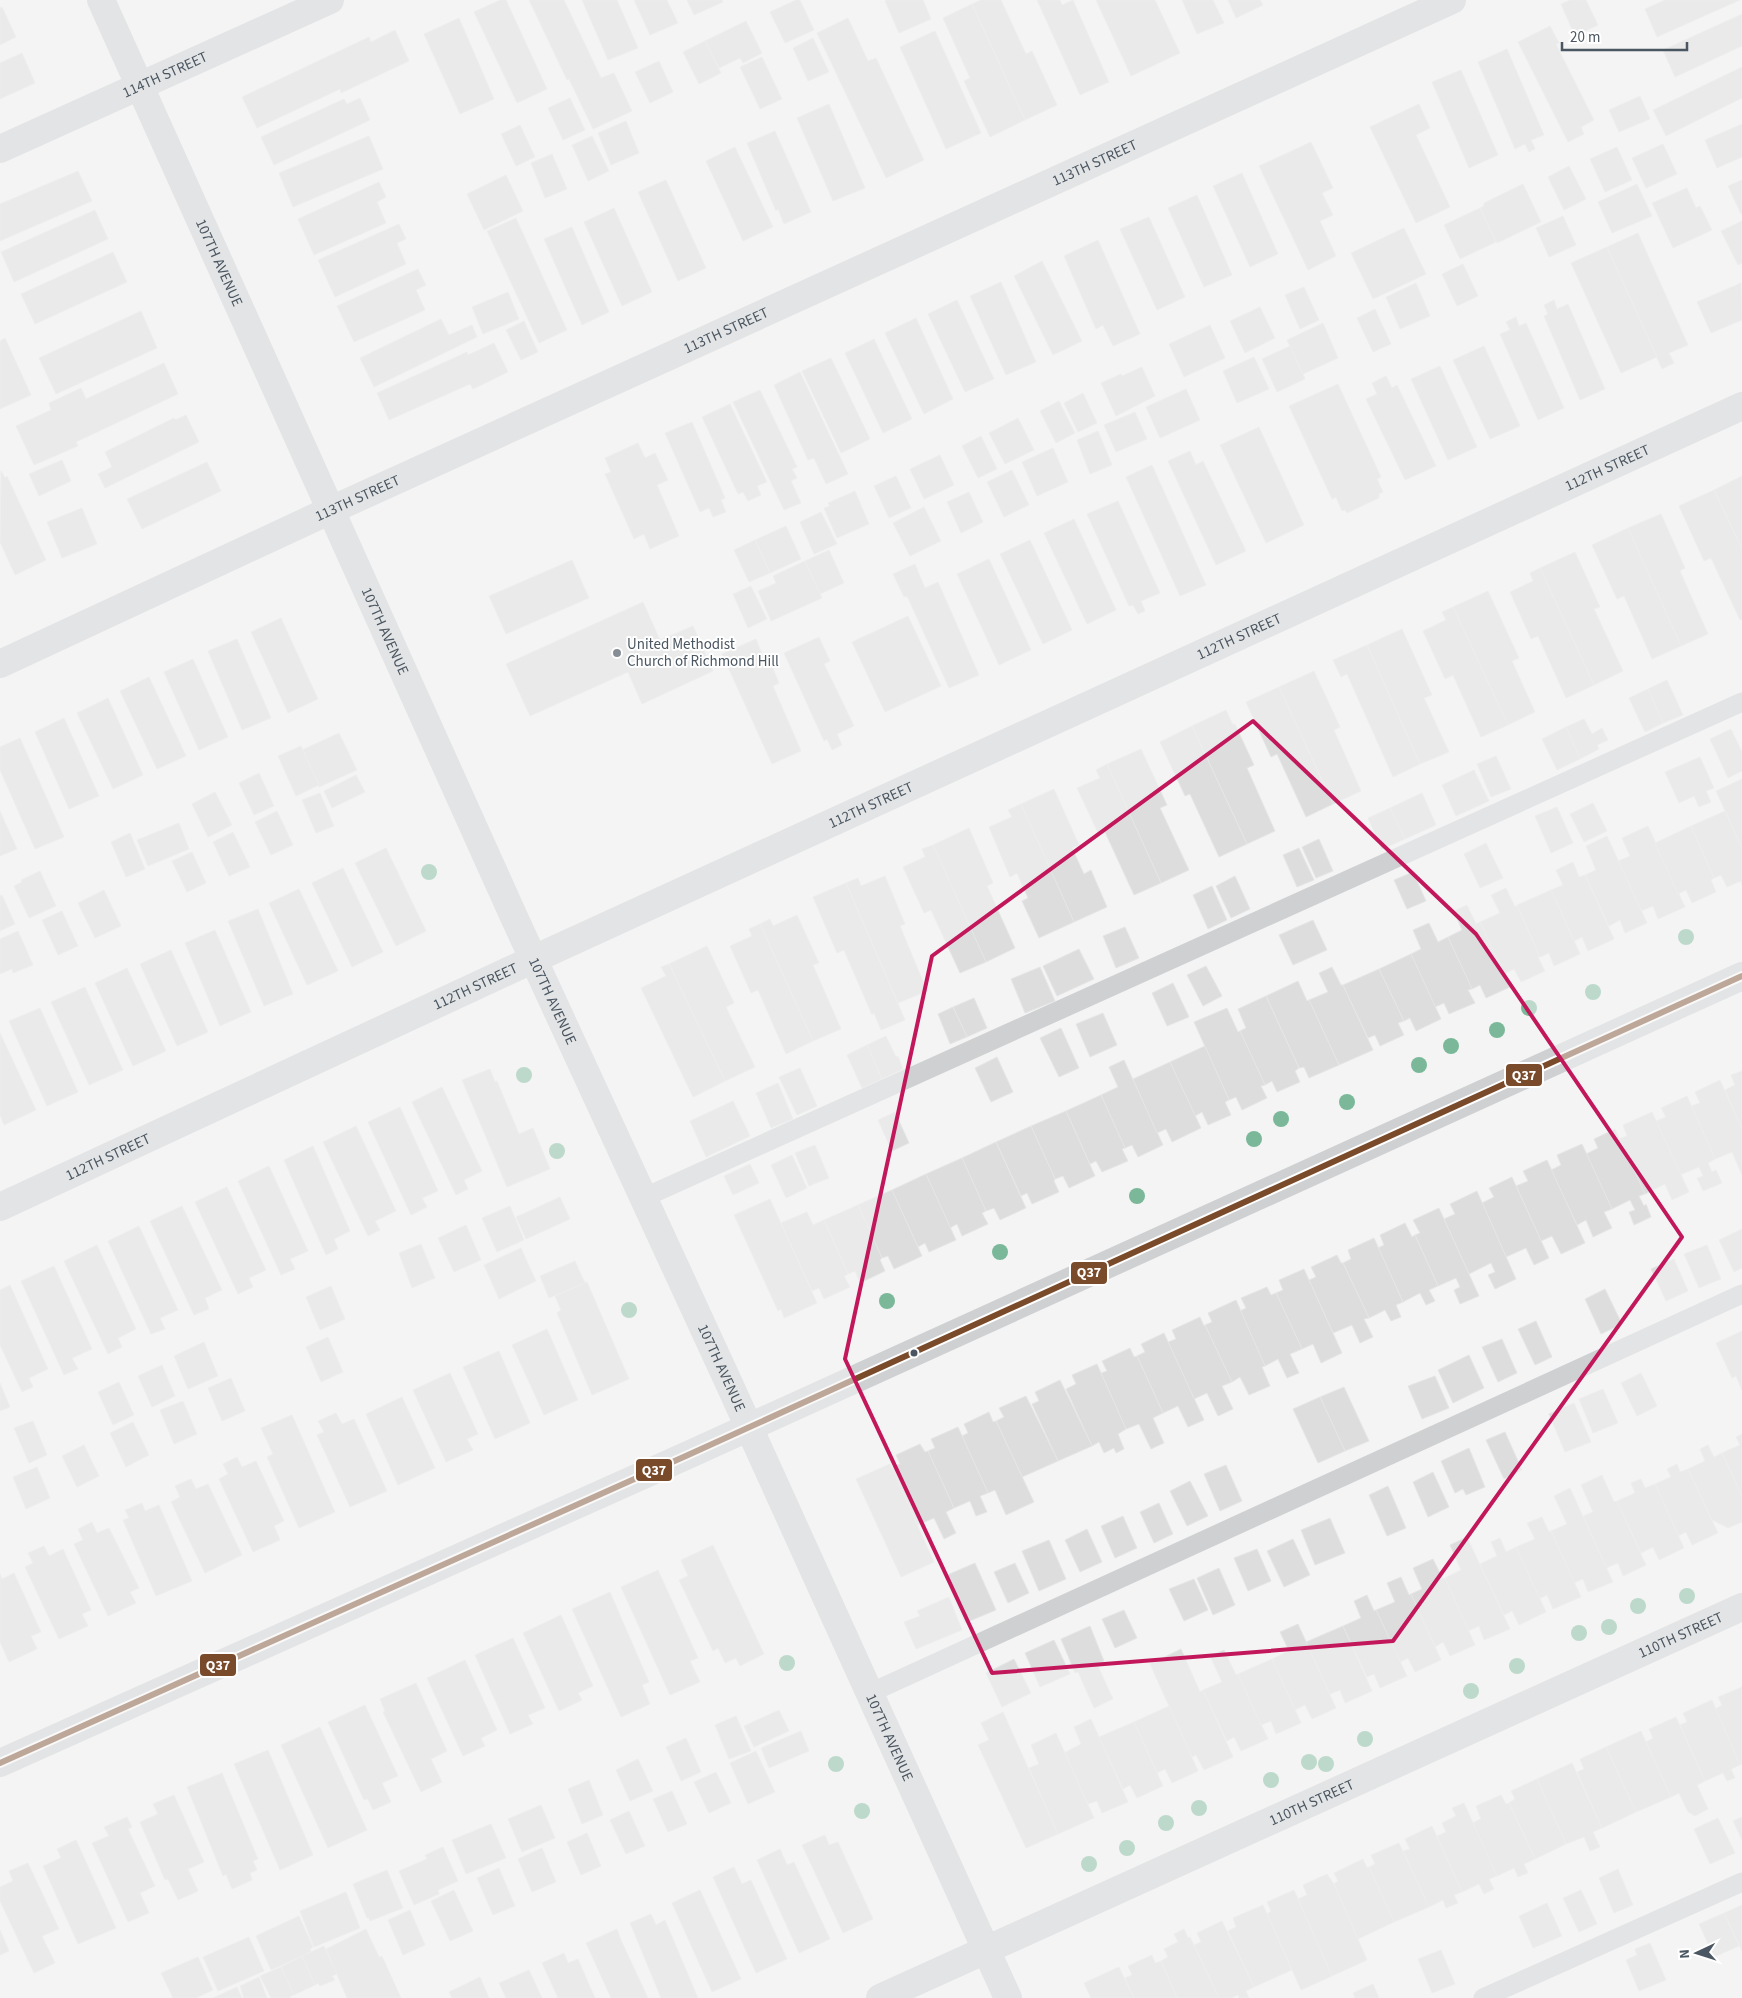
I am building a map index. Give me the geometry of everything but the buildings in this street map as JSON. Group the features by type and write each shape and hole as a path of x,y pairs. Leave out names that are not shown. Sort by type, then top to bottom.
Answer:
{"street":[{"name":"107TH AVENUE","path":"101,0 534,959 1008,1998"},
{"name":"114TH STREET","path":"0,149 330,0"},
{"name":"113TH STREET","path":"0,664 331,510 1452,0"},
{"name":"112TH STREET","path":"0,1207 534,959 1742,406"},
{"path":"0,1762 749,1427 1742,976"},
{"name":"110TH STREET","path":"880,1998 1742,1607"}],"lane":[{"path":"644,1198 1742,702"},
{"path":"870,1694 1742,1294"},
{"path":"1483,1998 1742,1882"}],"highlighted area":[{"path":"1253,721 1476,934 1682,1237 1393,1641 992,1673 845,1359 932,956"}],"transit line":[{"name":"Q37","path":"0,1763 688,1455 1742,976"}],"place":[{"name":"United Methodist Church of Richmond Hill","path":"617,653"}]}
